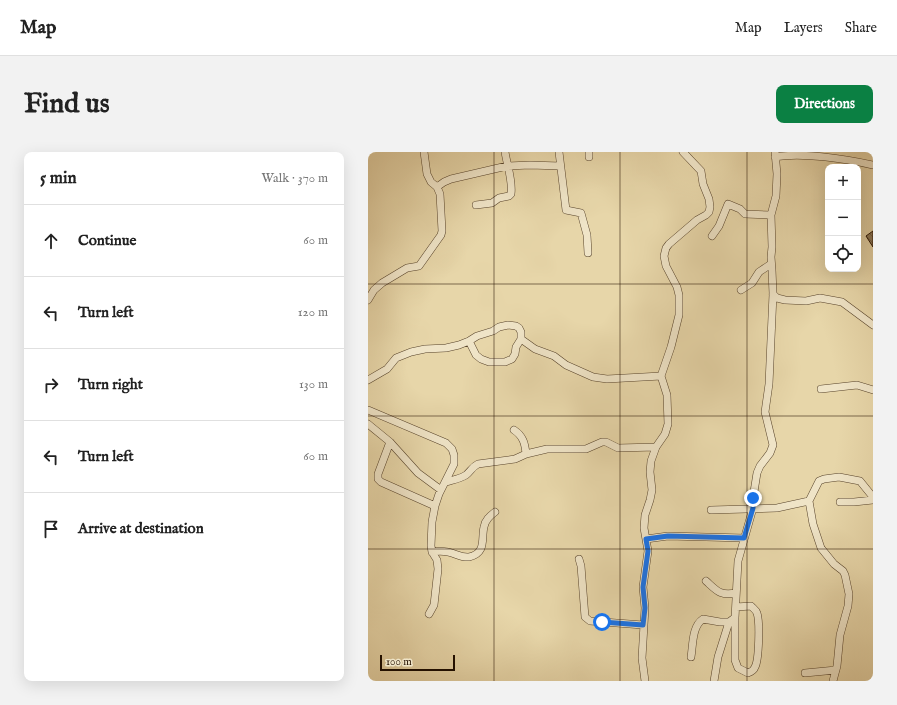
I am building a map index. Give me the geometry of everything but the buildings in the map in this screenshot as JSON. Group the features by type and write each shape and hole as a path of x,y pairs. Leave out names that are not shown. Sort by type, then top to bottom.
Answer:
{"street":[{"path":"368,300 374,290 382,283 406,268 420,266 442,235 442,206 440,194 437,187 431,182 427,174 424,152"},
{"path":"476,205 492,203 499,198 509,196 511,194 512,189 505,152"},
{"path":"559,152 566,210 581,213 587,235 588,253"},
{"path":"645,681 642,658 645,608 643,587 648,551 644,528 645,516 652,490 650,472 651,461 656,447 665,434 668,424 667,395 661,376 671,347 679,315 679,295 666,266 664,256 666,248 677,236 697,220 706,215 709,212 710,207 701,171 682,152"},
{"path":"714,681 718,657 736,607 738,561 753,508 757,473 760,466 770,453 773,445 765,412 770,384 773,294 771,264 771,215 776,196 777,174 775,155 843,159 873,165"},
{"path":"437,187 451,179 507,166 560,166"},
{"path":"712,236 719,226 728,204 740,209 745,214 771,215"},
{"path":"741,290 752,282 759,272 771,264"},
{"path":"773,294 777,298 785,300 806,301 820,298 842,302 873,325"},
{"path":"368,380 387,369 396,358 425,349 446,348 469,341 477,336 508,325 516,326 521,332 521,339 512,359 505,362 489,362 481,359 476,355 469,341"},
{"path":"521,339 535,349 554,356 566,365 593,377 606,379 661,376"},
{"path":"821,389 856,385 873,390"},
{"path":"368,410 446,443 452,449 454,455 454,464 441,490 435,506 432,522 431,546 432,552 437,560 438,569 434,605 429,614"},
{"path":"368,424 390,442 418,473 441,490"},
{"path":"514,430 521,435 525,444 526,454"},
{"path":"390,442 378,474 378,479 381,482 435,506"},
{"path":"446,482 462,478 478,464 515,460 526,454 547,449 586,449 602,442 606,442 618,448 656,447"},
{"path":"833,681 836,670 840,635 848,606 849,594 843,571 834,564 821,548 813,524 809,501 819,481 839,477 860,482 873,499 854,502 840,502"},
{"path":"711,510 777,508 809,501"},
{"path":"432,552 447,551 462,557 470,557 481,548 484,526 487,520 495,512"},
{"path":"646,539 668,536 744,538"},
{"path":"579,558 585,617 590,621 643,625"},
{"path":"706,581 722,594 726,595 736,593"},
{"path":"732,620 735,660 738,668 748,673 755,667 757,659 757,614 751,606 736,607"},
{"path":"691,657 696,627 699,621 702,619 720,622 732,620"},
{"path":"805,673 836,670"}],"route":[{"path":"602,622 643,625 645,608 643,587 648,551 646,539 668,536 744,538 751,517 753,498"}]}
